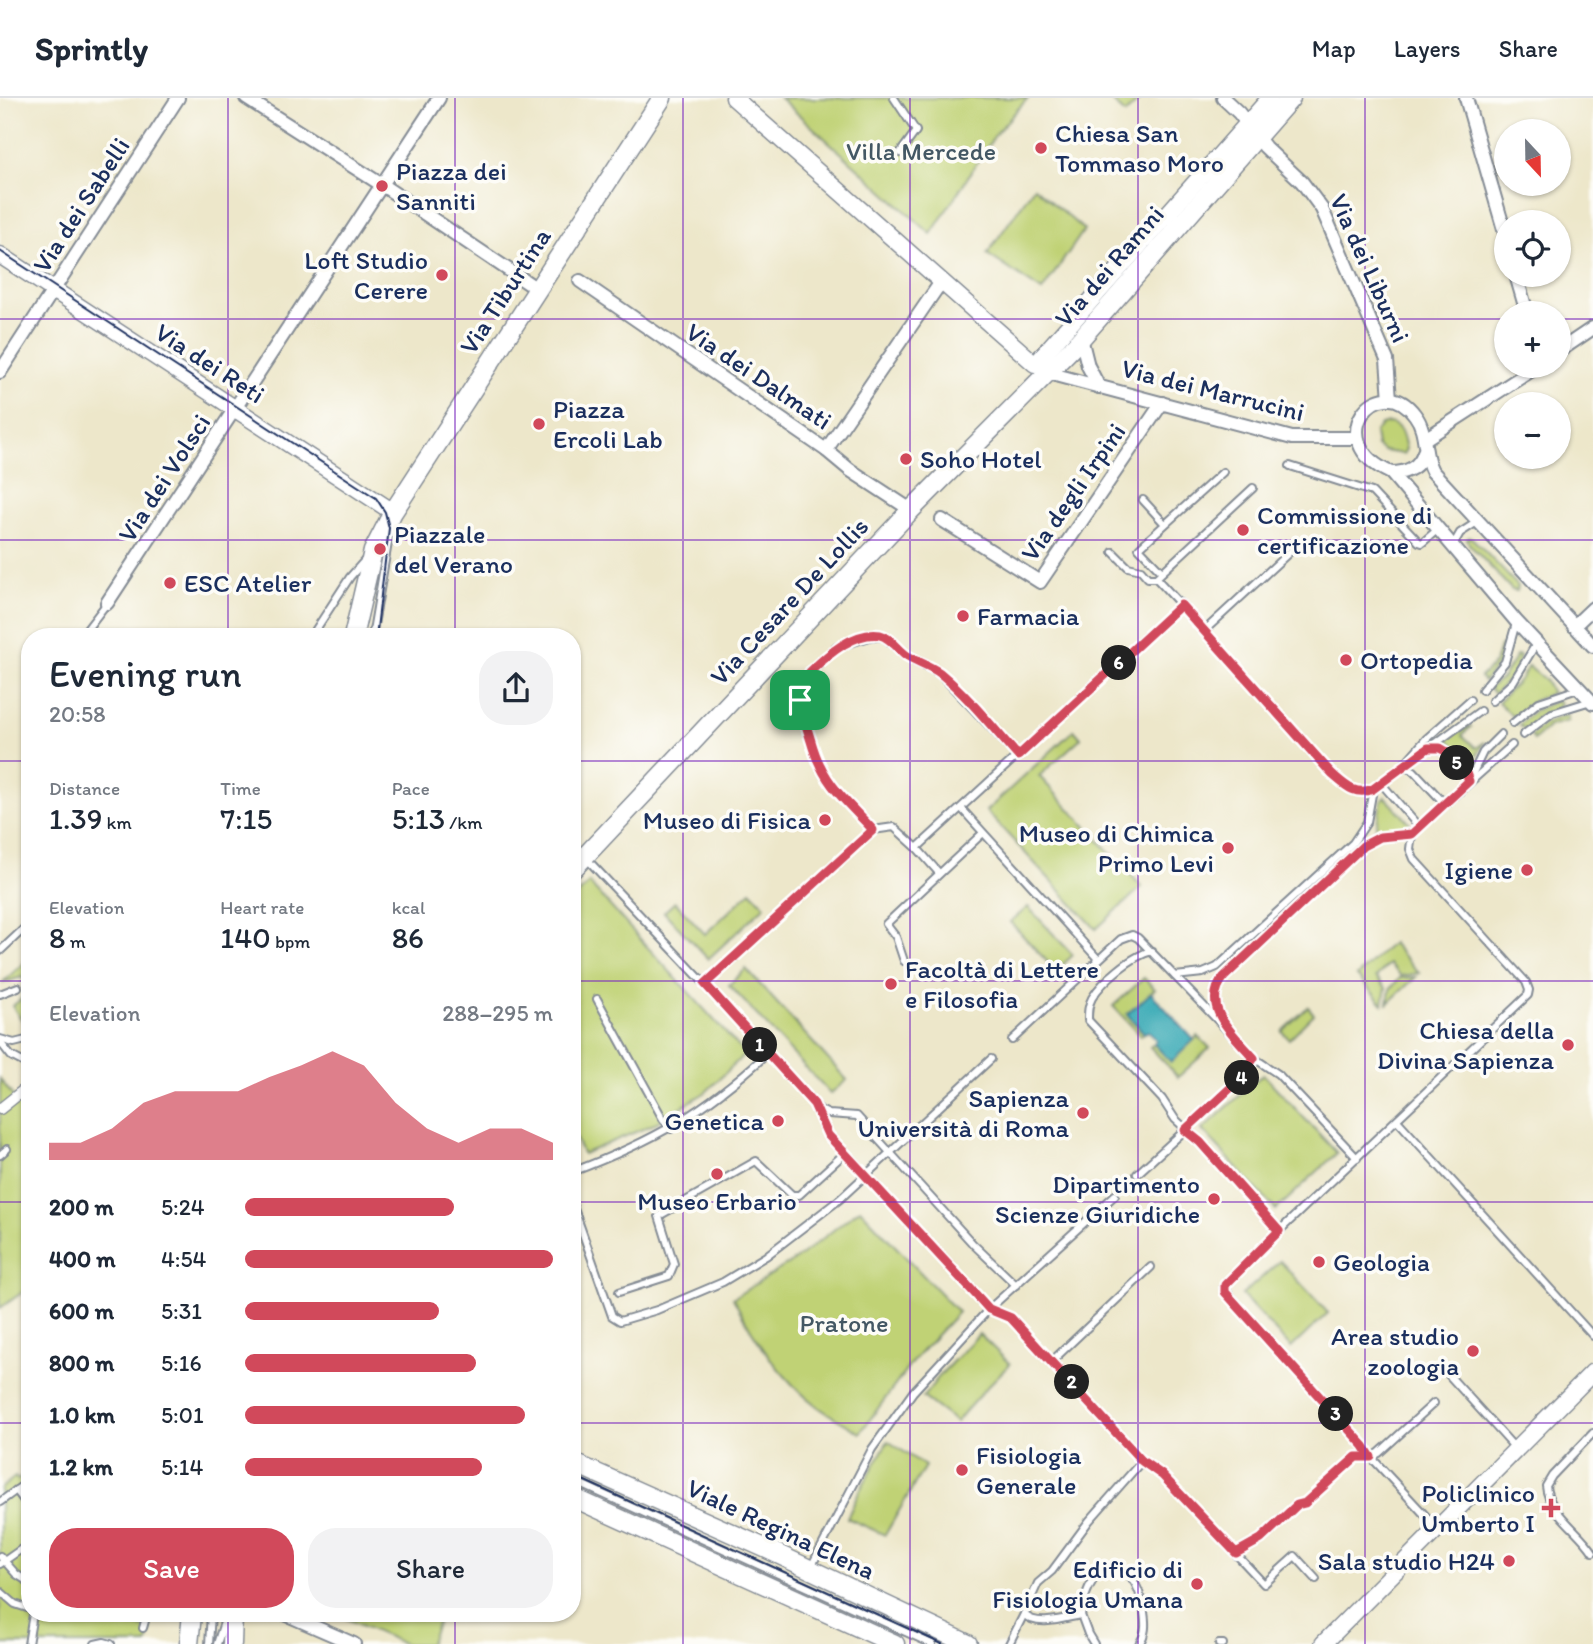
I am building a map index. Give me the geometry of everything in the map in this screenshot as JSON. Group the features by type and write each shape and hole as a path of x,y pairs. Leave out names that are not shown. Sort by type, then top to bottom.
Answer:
{"main road":[{"name":"Via Tiburtina","path":"393,512 662,98"},
{"name":"Via dei Ramni","path":"1041,368 1080,338 1252,130 1291,98"},
{"name":"Via Cesare De Lollis","path":"581,860 1041,368"},
{"path":"355,628 373,551 393,512"},
{"name":"Viale Regina Elena","path":"581,1466 767,1549 968,1644"},
{"path":"581,1501 895,1644"},
{"path":"189,1644 191,1622"},
{"path":"232,1644 233,1622"}],"street":[{"name":"Via dei Sabelli","path":"0,372 178,98"},
{"path":"246,98 537,289"},
{"path":"382,186 439,98"},
{"name":"Via dei Marrucini","path":"734,98 1041,368 1099,387 1292,438 1356,438"},
{"name":"Via dei Liburni","path":"1223,98 1302,182 1327,218 1387,359 1390,399"},
{"name":"Via dei Ramni","path":"1041,368 1252,130 1270,98"},
{"path":"1466,98 1498,210"},
{"name":"Via dei Volsci","path":"107,603 382,186"},
{"name":"Via dei Reti","path":"0,255 393,512"},
{"name":"Via dei Dalmati","path":"580,281 911,510"},
{"path":"826,450 941,282"},
{"path":"1571,343 1593,328"},
{"name":"Via dei Marrucini","path":"1080,338 1088,366 1099,387"},
{"path":"1391,473 1410,470 1419,463 1425,445 1520,378"},
{"path":"1592,702 1536,644 1391,473 1378,467 1365,455 1356,438 1357,421 1363,411 1378,401 1390,399 1401,402 1410,409 1418,419 1432,471 1593,646"},
{"name":"Via degli Irpini","path":"942,520 1040,582 1162,403"},
{"path":"1574,626 1593,608"},
{"path":"0,1109 21,1092"},
{"path":"1323,1644 1593,1372"},
{"path":"303,1622 354,1644"}],"lane":[{"path":"894,98 916,131 900,153"},
{"path":"1290,466 1372,492 1419,542 1422,543 1437,530"},
{"path":"1162,572 1139,548 1223,472"},
{"path":"1113,552 1128,568 1141,570 1148,578 1156,578 1253,488"},
{"path":"1143,500 1165,524"},
{"path":"374,628 393,512"},
{"path":"1452,547 1460,533 1477,522"},
{"path":"1204,631 1294,548"},
{"path":"317,628 350,577 373,551"},
{"path":"1156,578 1332,774 1353,791 1366,792 1373,789 1480,711"},
{"name":"Via dei Volsci","path":"88,628 107,603"},
{"path":"917,848 1181,605"},
{"path":"1482,690 1505,662 1516,621"},
{"path":"873,830 827,779 816,756 808,725 798,708 810,681 810,672 837,647 873,636 880,635 888,639 909,657 939,673 961,693 1018,756"},
{"path":"1492,701 1513,682 1536,644"},
{"path":"1513,723 1539,702 1578,688"},
{"path":"1401,768 1426,739 1470,700"},
{"path":"1523,734 1552,713 1592,702"},
{"path":"1469,781 1483,752 1501,734"},
{"path":"1438,1529 1225,1292 1225,1285 1528,995 1526,982 1414,859 1410,849 1412,834 1511,745"},
{"path":"1428,748 1440,748 1447,752 1466,773 1469,781"},
{"path":"1401,768 1414,771 1445,804"},
{"path":"1381,783 1419,827"},
{"path":"1175,976 1203,973 1217,967 1353,843 1367,822 1373,789"},
{"path":"961,808 1098,959"},
{"path":"705,984 873,830 894,827 939,873"},
{"path":"904,961 896,937 886,924 983,833"},
{"path":"1223,1024 1215,995 1218,984 1224,977 1369,841 1390,835 1412,834"},
{"path":"585,856 814,1104 829,1114 857,1116 973,1244 1016,1285"},
{"path":"0,951 21,931"},
{"path":"1012,1040 1126,936 1138,937 1206,1010 1223,1024 1254,1058 1278,1074 1357,1158"},
{"path":"1152,951 1132,959 1096,992 1090,1002 1088,1020 1279,1231"},
{"path":"0,994 18,987"},
{"path":"597,999 671,1129"},
{"path":"0,1041 14,1043 21,1041"},
{"path":"0,1041 11,1056 21,1061"},
{"path":"581,1168 636,1147 671,1129 732,1086 768,1054"},
{"path":"1137,1174 1238,1081 1254,1058"},
{"path":"581,1228 612,1316 620,1321 657,1310 723,1282 766,1256 840,1199 991,1059"},
{"path":"814,1104 828,1135 989,1309 1011,1318 1142,1461 1162,1475 1264,1584 1294,1556 1316,1579"},
{"path":"1397,1120 1593,1336"},
{"path":"0,1154 7,1149"},
{"path":"619,1292 669,1276 674,1264 659,1216 756,1161 792,1195 799,1195 845,1153"},
{"path":"809,1571 872,1449 913,1392 989,1309 1115,1195"},
{"path":"1052,1361 1152,1267"},
{"path":"1446,1372 1517,1449"},
{"path":"1236,1553 1261,1539 1297,1505 1305,1503 1356,1457 1371,1457 1381,1451 1434,1403"},
{"path":"1593,1433 1552,1475 1546,1486 1550,1502 1593,1552"},
{"path":"1009,1644 1038,1583 1052,1571 1089,1521 1142,1461"},
{"name":"Viale Regina Elena","path":"581,1484 932,1644"},
{"path":"0,1502 21,1486"},
{"path":"16,1490 21,1497"},
{"path":"21,1548 1,1560 21,1577"},
{"path":"1094,1644 1082,1615 1086,1593 1097,1573 1109,1568 1118,1568 1133,1578 1141,1596 1145,1636 1139,1644"},
{"path":"0,1591 21,1606"},
{"path":"1024,1614 1038,1622 1082,1615"},
{"path":"30,1644 32,1622"},
{"path":"143,1628 145,1622"},
{"path":"209,1644 210,1622"},
{"path":"217,1644 224,1622"},
{"path":"95,1644 111,1644"}],"green space":[{"name":"Villa Mercede","path":"780,98 1028,98 997,132 931,234"},
{"path":"1109,98 1141,98 1125,114"},
{"path":"1034,187 1084,230 1042,291 987,254"},
{"path":"1388,423 1401,432 1406,449 1403,454 1384,451 1377,446 1375,433 1381,425"},
{"path":"1470,537 1518,586 1517,591 1512,590 1469,544 1467,539"},
{"path":"1505,645 1502,661 1484,681 1480,677 1495,663 1500,646"},
{"path":"1517,655 1520,656 1519,662 1514,672 1494,694 1489,688 1502,678"},
{"path":"1528,666 1545,680 1552,693 1535,700 1513,717 1498,702 1522,677"},
{"path":"1556,701 1560,703 1559,707 1536,718 1525,730 1519,725 1534,711"},
{"path":"1568,716 1568,721 1549,726 1534,740 1531,736 1543,724"},
{"path":"1471,727 1462,735 1476,748 1485,742 1471,764 1447,738"},
{"path":"1074,730 1081,738 1039,776 1142,887 1096,929 986,811"},
{"path":"1385,797 1411,824 1409,827 1375,831"},
{"path":"589,883 745,1054 706,1092 652,1125 583,1154 581,1150 581,891"},
{"path":"751,891 765,906 708,959 664,912 675,902 705,934"},
{"path":"1028,907 1073,955 1056,971 1010,922"},
{"path":"1392,943 1419,973 1401,976 1389,964 1376,977 1386,988 1383,1004 1357,976"},
{"path":"21,965 21,977 2,983"},
{"path":"746,969 847,1080 830,1094 729,985"},
{"path":"1416,977 1388,1003 1390,989 1400,978"},
{"path":"1144,978 1155,989 1127,1014 1144,1033 1141,1036 1113,1006"},
{"path":"21,1000 21,1019 12,1006"},
{"path":"1308,1007 1314,1014 1289,1039 1282,1031"},
{"path":"1198,1036 1210,1048 1178,1077 1150,1047 1154,1044 1171,1062"},
{"path":"1263,1074 1337,1153 1276,1210 1202,1130"},
{"path":"0,1079 21,1106 21,1293 0,1308"},
{"name":"Pratone","path":"860,1209 958,1312 913,1361 860,1433 818,1407 792,1384 750,1329 733,1298 798,1258"},
{"path":"1280,1261 1328,1313 1291,1348 1242,1295"},
{"path":"979,1334 1010,1364 956,1422 923,1397"},
{"path":"888,1441 925,1466 885,1535 847,1518"},
{"path":"15,1477 18,1480 21,1478 21,1622 127,1622 126,1624 151,1629 147,1644 0,1644 0,1489"},
{"path":"354,1622 438,1622 429,1644 404,1644"}],"water":[{"path":"1151,993 1194,1040 1171,1062 1154,1044 1156,1040 1149,1031 1144,1033 1127,1014"}],"tram line":[{"path":"0,251 376,498 385,512 389,528 377,628"},
{"path":"581,1479 942,1644"}],"place":[{"name":"Chiesa San Tommaso Moro","path":"1041,148"},
{"name":"Piazza dei Sanniti","path":"382,186"},
{"name":"Loft Studio Cerere","path":"442,275"},
{"name":"Piazza Ercoli Lab","path":"539,424"},
{"name":"Soho Hotel","path":"906,459"},
{"name":"Commissione di certificazione","path":"1243,530"},
{"name":"Piazzale del Verano","path":"380,549"},
{"name":"ESC Atelier","path":"170,583"},
{"name":"Farmacia","path":"963,616"},
{"name":"Ortopedia","path":"1346,660"},
{"name":"Museo di Fisica","path":"825,820"},
{"name":"Museo di Chimica Primo Levi","path":"1228,848"},
{"name":"Igiene","path":"1527,870"},
{"name":"Facoltà di Lettere e Filosofia","path":"891,984"},
{"name":"Chiesa della Divina Sapienza","path":"1568,1045"},
{"name":"Sapienza Università di Roma","path":"1083,1113"},
{"name":"Genetica","path":"778,1121"},
{"name":"Museo Erbario","path":"717,1174"},
{"name":"Dipartimento Scienze Giuridiche","path":"1214,1199"},
{"name":"Geologia","path":"1319,1262"},
{"name":"Area studio zoologia","path":"1473,1351"},
{"name":"Fisiologia Generale","path":"962,1470"},
{"name":"Policlinico Umberto I","path":"1551,1508"},
{"name":"Sala studio H24","path":"1509,1561"},
{"name":"Edificio di Fisiologia Umana","path":"1197,1584"}],"route":[{"path":"1181,605 1332,774 1353,791 1366,792 1373,789 1428,748 1444,749 1466,773 1469,781 1412,834 1380,837 1363,846 1224,977 1216,989 1216,1002 1223,1024 1254,1058 1238,1081 1185,1130 1200,1142 1279,1231 1224,1289 1371,1457 1356,1457 1305,1503 1297,1505 1261,1539 1236,1553 1162,1475 1142,1461 1011,1318 989,1309 828,1135 814,1104 705,984 873,830 827,779 816,756 808,725 798,708 800,700 810,681 810,672 832,650 855,640 880,635 909,657 939,673 961,693 1018,756 1181,605"}]}
